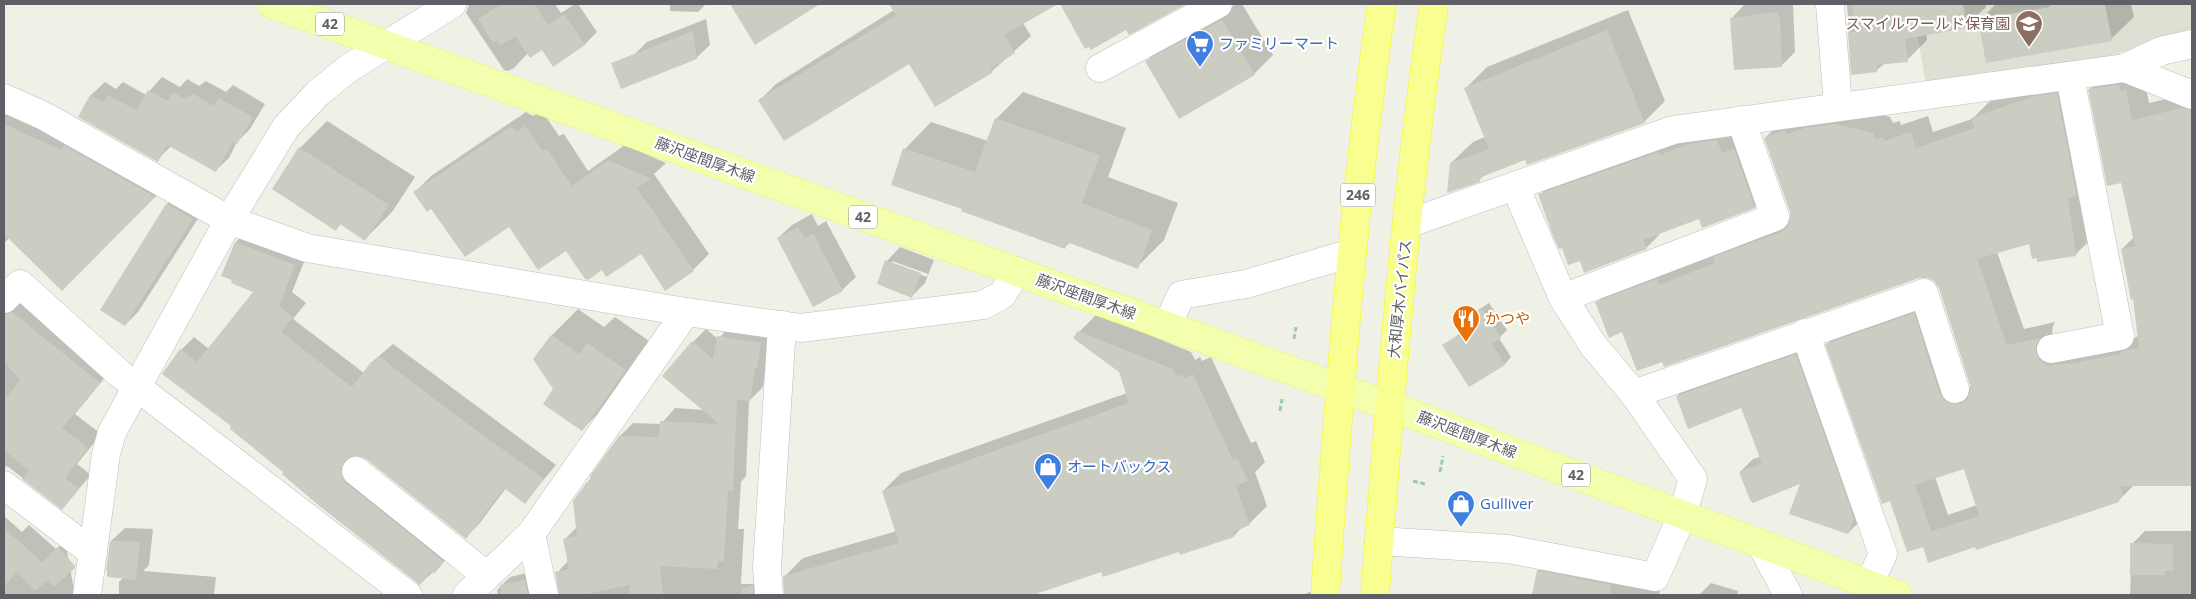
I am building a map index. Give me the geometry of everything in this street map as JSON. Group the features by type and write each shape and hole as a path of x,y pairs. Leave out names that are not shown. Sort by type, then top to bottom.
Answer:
{"highway":[{"name":"246","path":"1325,595 1352,253 1368,96 1382,4"},
{"name":"大和厚木バイパス","path":"1375,595 1390,406 1418,110 1434,4"}],"main road":[{"name":"藤沢座間厚木線","path":"273,4 1390,406 1898,595"}],"street":[{"path":"86,595 106,454 112,432 229,220 286,127 318,92 349,68 452,4"},
{"path":"1100,68 1218,4"},
{"path":"1830,4 1838,106"},
{"path":"1407,224 1673,130 2125,68 2161,51 2192,44"},
{"path":"2125,68 2192,94"},
{"path":"2051,349 2120,336 2070,77"},
{"path":"4,98 44,116 229,220 307,248 686,312 801,328 983,305 1002,295 1017,271"},
{"path":"1564,298 1774,217 1741,120"},
{"path":"1379,541 1508,549 1655,577 1682,516 1693,479 1634,394 1593,346 1564,298 1515,186"},
{"path":"1167,326 1181,295 1246,284 1352,253"},
{"path":"4,299 20,284 120,374 408,595"},
{"path":"1634,394 1924,293 1955,389"},
{"path":"467,595 531,534 686,312"},
{"path":"768,595 767,568 782,325"},
{"path":"1805,333 1882,554 1869,584"},
{"path":"356,471 487,576"},
{"path":"4,485 93,553"},
{"path":"531,534 544,595"},
{"path":"1762,546 1788,595"}],"shaded area":[{"name":"スマイルワールド保育園","path":"1912,4 2192,4 2192,33 2083,63 1926,84"}],"building":[{"path":"502,4 534,4 548,25 564,14 585,45 553,67 542,50 530,58 516,37 500,45 497,40 493,43 478,19"},
{"path":"730,4 820,4 755,45"},
{"path":"889,4 1058,4 1004,35 1015,53 990,69 992,73 935,107 909,64 784,141 758,100 896,15"},
{"path":"1060,4 1186,4 1129,35 1126,30 1091,50 1089,47 1085,49"},
{"path":"1852,4 1963,4 1967,28 1905,39 1908,62 1876,65 1877,72 1851,75 1848,32 1855,32"},
{"path":"2050,4 2105,4 2112,41 1986,63 1978,19 2050,7"},
{"path":"1778,12 1778,17 1780,17 1782,67 1734,70 1730,18"},
{"name":"ファミリーマート","path":"1222,20 1255,75 1179,119 1145,61"},
{"path":"1607,30 1645,123 1527,165 1525,160 1479,178 1480,182 1447,193 1450,163 1489,149 1464,88"},
{"path":"693,31 697,59 621,89 611,63"},
{"path":"2119,85 2120,91 2126,90 2132,120 2182,108 2192,110 2192,486 2120,486 2123,496 2118,498 2119,502 1976,550 1975,547 1928,563 1923,547 1907,552 1890,501 1882,504 1825,344 1914,313 1940,394 1945,401 1951,404 1960,404 1967,399 1970,393 1970,384 1939,288 1934,281 1927,278 1919,278 1664,367 1662,362 1637,371 1622,332 1609,338 1595,302 1657,279 1659,285 1715,263 1713,257 1781,232 1787,227 1790,212 1764,138 1785,130 1786,134 1805,128 1835,124 1874,133 1876,140 1883,137 1884,141 1911,132 1916,148 1975,128 1971,118 2035,96 2057,93 2076,192 2076,196 2068,198 2076,256 2037,262 2037,258 2032,259 2029,244 1977,259 2007,345 2040,338 2036,344 2036,352 2040,360 2047,366 2069,364 2120,354 2120,352 2139,348 2133,299 2131,300 2121,249 2135,246 2121,183 2107,186 2088,89","holes":["1964,469 1979,516 1931,531 1915,485"]},
{"path":"148,90 168,101 173,92 185,99 187,96 190,97 192,93 214,106 219,98 253,117 237,144 233,142 216,172 167,145 158,162 78,117 90,95 104,102 108,95 136,110"},
{"path":"995,118 1100,155 1082,203 1152,230 1138,269 1067,242 1065,249 961,211 962,209 891,185 903,148 975,172"},
{"path":"4,124 61,150 64,145 155,197 62,291 4,234"},
{"path":"525,126 543,151 547,149 572,186 608,160 651,179 637,188 694,271 665,291 641,254 606,277 602,270 588,280 585,279 566,251 538,270 509,227 465,257 431,209 427,212 413,192 510,127 517,131"},
{"path":"1717,140 1722,153 1734,149 1755,208 1702,228 1699,219 1643,240 1647,249 1584,273 1580,261 1568,265 1562,248 1559,249 1553,236 1538,194 1659,152 1660,155 1688,144"},
{"path":"299,147 389,205 365,241 340,224 336,231 272,189"},
{"path":"166,204 193,219 125,326 100,310"},
{"path":"798,227 805,238 813,233 843,291 813,307 777,238"},
{"path":"235,242 295,265 279,306 293,317 281,332 352,387 371,362 374,363 379,356 450,411 544,479 525,504 504,488 466,539 366,459 358,456 350,457 344,461 341,469 342,477 346,483 444,562 434,574 431,571 420,585 317,504 282,474 283,472 230,429 231,426 162,374 180,349 197,362 253,292 231,283 232,280 221,276"},
{"path":"885,260 921,273 912,298 877,284"},
{"path":"1482,309 1501,338 1492,344 1505,365 1469,387 1442,345 1460,334 1454,326"},
{"path":"12,312 100,383 62,428 88,448 65,478 79,489 62,510 22,479 29,471 4,450 4,400 20,380 4,361 4,314"},
{"path":"1078,331 1173,369 1176,377 1182,374 1184,378 1193,374 1233,460 1237,458 1248,481 1236,486 1250,525 1233,532 1234,537 1180,555 1179,552 1103,577 1101,572 1033,595 784,595 783,576 899,543 882,491 1129,403 1119,372 1073,338"},
{"path":"551,335 579,354 587,343 626,370 582,431 543,404 553,389 533,359"},
{"path":"717,336 761,343 750,401 737,400 733,491 728,491 724,561 718,561 717,569 660,566 663,595 630,595 629,585 581,595 559,595 555,572 569,569 563,539 577,536 573,501 587,482 591,481 590,476 619,436 659,437 660,421 719,424 662,376 692,341 713,359"},
{"path":"1796,354 1854,518 1848,534 1789,514 1800,484 1753,503 1739,472 1762,463 1741,408 1688,429 1676,396"},
{"path":"4,528 42,562 58,547 75,568 54,587 48,580 35,591 17,572 4,586"},
{"path":"110,541 140,542 136,580 108,577 109,571 106,571"},
{"path":"2130,543 2173,544 2173,571 2165,571 2165,575 2130,575"},
{"path":"1537,570 1611,585 1610,595 1532,595"},
{"path":"525,580 528,595 501,595 500,585"},
{"path":"753,585 753,595 742,595 741,589"}],"place":[{"name":"スマイルワールド保育園","path":"2029,48"},
{"name":"ファミリーマート","path":"1200,68"},
{"name":"かつや","path":"1466,343"},
{"name":"オートバックス","path":"1048,491"},
{"name":"Gulliver","path":"1461,528"}]}
